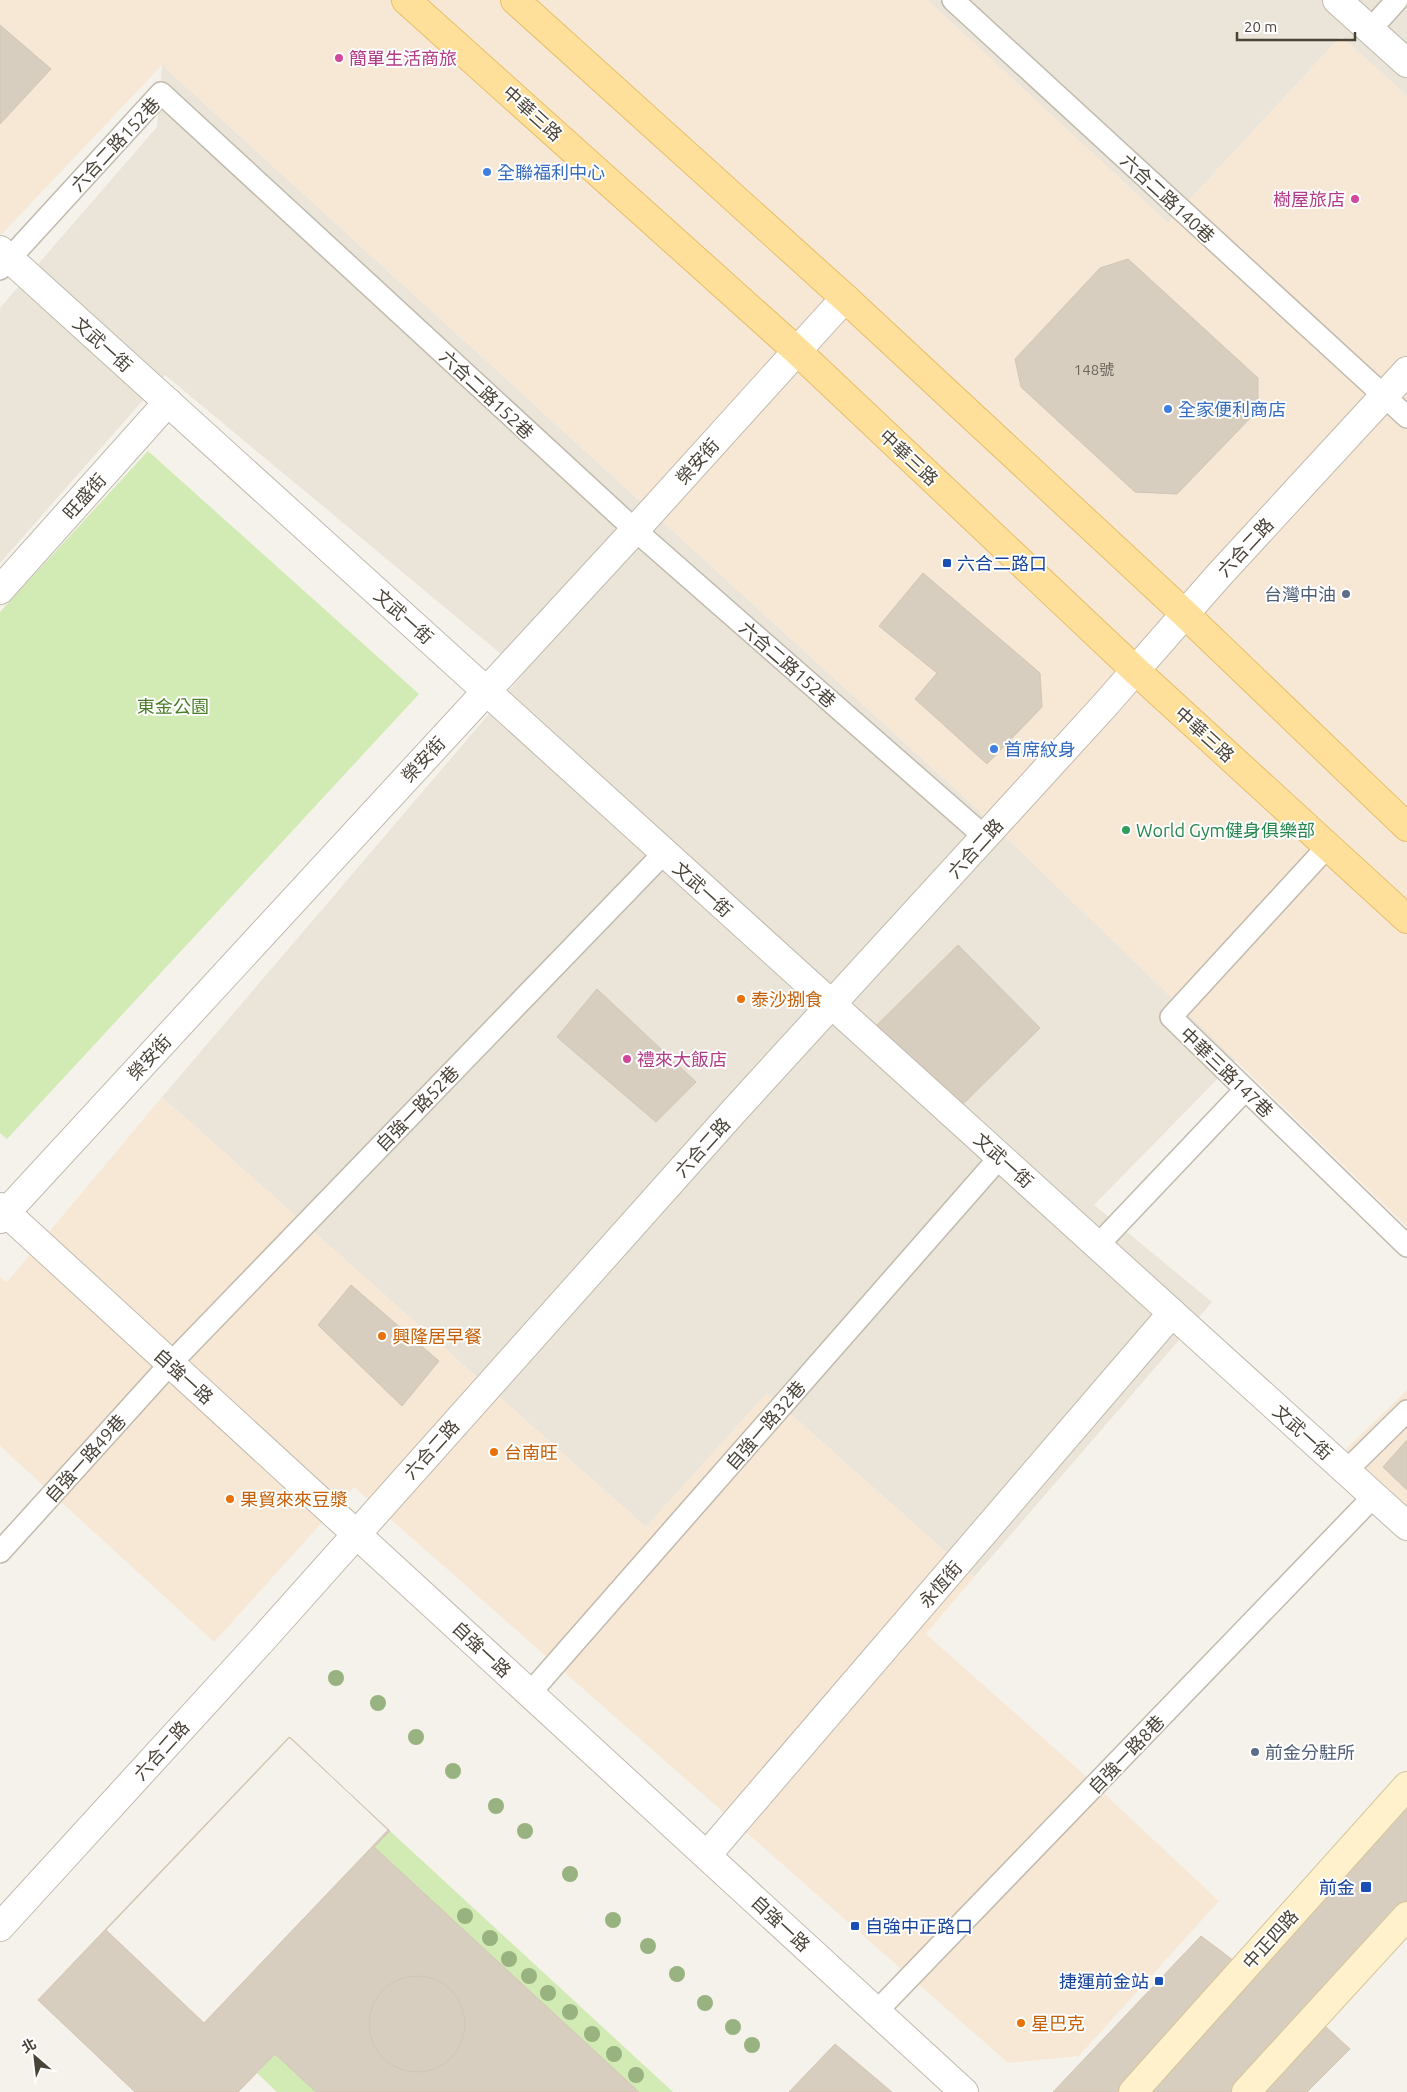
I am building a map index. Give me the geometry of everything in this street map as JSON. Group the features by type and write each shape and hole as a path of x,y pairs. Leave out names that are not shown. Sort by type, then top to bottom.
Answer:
{"main road":[{"name":"中華三路","path":"406,0 796,350 1135,670 1407,919"},
{"path":"515,0 845,298 1184,613 1407,827"}],"street":[{"path":"1337,0 1407,64"},
{"name":"文武一街","path":"3,259 168,402 1407,1526"},
{"name":"榮安街","path":"2,1213 634,530 845,298"},
{"name":"六合二路","path":"0,1926 263,1639 832,1004 1135,670 1184,613 1407,371"},
{"name":"旺盛街","path":"0,590 168,402"},
{"name":"自強一路","path":"2,1213 356,1533 964,2092"},
{"name":"永恆街","path":"707,1856 1172,1313"},
{"name":"中正四路","path":"1132,2092 1407,1786"},
{"path":"1246,2092 1407,1916"}],"lane":[{"name":"六合二路140巷","path":"953,0 1407,417"},
{"path":"1370,30 1398,0"},
{"name":"六合二路152巷","path":"3,259 161,94 634,530 985,837"},
{"name":"中華三路147巷","path":"1328,846 1171,1017 1407,1246"},
{"name":"自強一路52巷","path":"170,1364 664,853"},
{"path":"1098,1246 1245,1090"},
{"name":"自強一路32巷","path":"530,1693 1000,1157"},
{"name":"自強一路49巷","path":"0,1552 170,1364"},
{"path":"1346,1471 1407,1411"},
{"name":"自強一路8巷","path":"877,2011 1374,1496"}],"shaded area":[{"path":"0,0 928,0 1168,223 1341,36 1407,96 1407,1227 974,806 162,65 0,236"},
{"path":"927,0 1407,0 1407,96 1341,36 1168,223"},
{"path":"162,65 974,806 1236,1060 1094,1205 1212,1302 974,1577 767,1393 646,1527 162,1097 524,673 165,375 0,563 0,308 157,127"},
{"path":"162,1097 646,1527 767,1393 974,1577 926,1634 1078,1769 1219,1901 1079,2056 1008,2063 354,1487 214,1642 0,1446 0,1277 7,1282"},
{"path":"1407,1390 1407,1510 1346,1449"}],"green space":[{"name":"東金公園","path":"148,451 419,694 7,1139 0,1133 0,612"},
{"path":"390,1831 673,2092 639,2092 374,1847"},
{"path":"275,2054 316,2092 277,2092 257,2073"}],"building":[{"path":"0,25 51,69 0,124"},
{"path":"1128,259 1258,378 1258,410 1177,494 1135,492 1021,387 1015,359 1100,268"},
{"path":"923,573 1040,673 1042,707 987,764 915,699 937,673 879,626"},
{"path":"958,945 1040,1028 957,1110 875,1027"},
{"name":"禮來大飯店","path":"597,989 696,1082 656,1122 557,1037"},
{"path":"351,1285 439,1361 402,1406 318,1325"},
{"path":"1407,1440 1407,1490 1383,1467"},
{"path":"290,1737 106,1930 204,2023 388,1830 341,1785 390,1831 374,1847 639,2092 316,2092 275,2054 238,2092 135,2092 38,2000"},
{"path":"1407,1772 1407,1936 1324,2025 1350,2049 1307,2092 1053,2092 1201,1936 1234,1961"},
{"path":"417,1976 435,1980 451,1990 461,2006 465,2024 461,2042 451,2058 435,2068 417,2072 399,2068 383,2058 373,2042 369,2024 373,2006 383,1990 399,1980"},
{"path":"835,2044 892,2092 789,2092"}],"place":[{"name":"簡單生活商旅","path":"339,58"},
{"name":"全聯福利中心","path":"487,172"},
{"name":"樹屋旅店","path":"1355,199"},
{"name":"全家便利商店","path":"1168,409"},
{"name":"六合二路口","path":"947,563"},
{"name":"台灣中油","path":"1346,594"},
{"name":"首席紋身","path":"994,749"},
{"name":"World Gym健身俱樂部","path":"1126,830"},
{"name":"泰沙捌食","path":"741,999"},
{"name":"禮來大飯店","path":"627,1059"},
{"name":"興隆居早餐","path":"382,1336"},
{"name":"台南旺","path":"494,1452"},
{"name":"果貿來來豆漿","path":"230,1499"},
{"name":"前金分駐所","path":"1255,1752"},
{"name":"前金","path":"1366,1887"},
{"name":"自強中正路口","path":"855,1926"},
{"name":"捷運前金站","path":"1159,1981"},
{"name":"星巴克","path":"1021,2023"}]}
